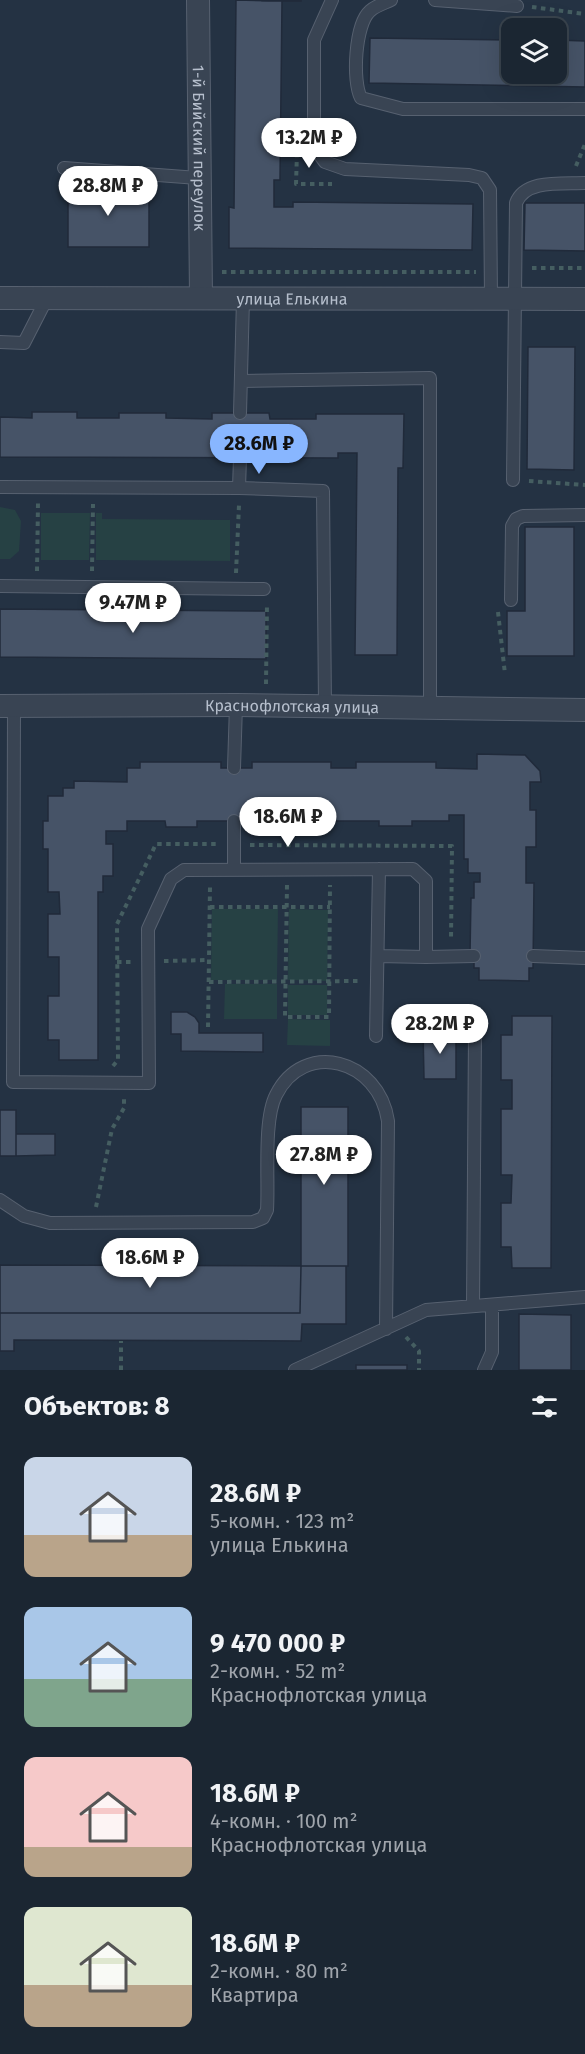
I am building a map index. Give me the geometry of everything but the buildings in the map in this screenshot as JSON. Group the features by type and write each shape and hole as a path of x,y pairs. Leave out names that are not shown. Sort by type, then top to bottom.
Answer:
{"street":[{"name":"1-й Бийский переулок","path":"198,0 201,297"},
{"name":"улица Елькина","path":"0,298 585,299"},
{"name":"Краснофлотская улица","path":"7,706 236,705 585,710"}],"lane":[{"path":"332,0 314,40 314,147 325,162 345,170 469,175 482,178 490,190 491,298"},
{"path":"391,0 370,11 359,28 356,89 361,98 403,109 585,109"},
{"path":"435,0 517,6"},
{"path":"64,168 198,178"},
{"path":"513,480 516,203 520,193 529,187 585,183"},
{"path":"0,342 24,343 47,298"},
{"path":"240,413 243,299"},
{"path":"241,381 430,378 430,709"},
{"path":"239,488 240,458"},
{"path":"0,487 239,488 323,491 325,706"},
{"path":"511,598 512,526 516,519 523,516 585,515"},
{"path":"0,586 264,589"},
{"path":"234,768 236,705"},
{"path":"7,706 13,1082 149,1083 148,929 171,879 184,870 234,868 413,870 426,881 426,955"},
{"path":"234,821 234,868"},
{"path":"376,1036 379,869"},
{"path":"378,956 474,956"},
{"path":"533,956 585,958"},
{"path":"473,1306 475,1033"},
{"path":"0,1200 24,1216 50,1223 253,1222 263,1218 267,1210 269,1123 276,1095 294,1074 307,1067 321,1063 349,1066 373,1082 381,1094 388,1121 390,1327"},
{"path":"295,1370 426,1310 585,1297"},
{"path":"484,1370 488,1367 492,1352 492,1305"}],"path":[{"path":"517,6 585,14"},
{"path":"516,268 585,268"},
{"path":"199,272 492,272"},
{"path":"513,480 585,485"},
{"path":"37,586 38,487"},
{"path":"92,587 93,488"},
{"path":"235,589 239,488"},
{"path":"264,589 268,609 266,687"},
{"path":"505,674 498,607 503,599 511,598"},
{"path":"208,1027 210,844"},
{"path":"288,845 285,1017 329,1017 331,845"},
{"path":"210,907 330,907"},
{"path":"426,955 452,943"},
{"path":"209,982 356,982 377,974"},
{"path":"115,1065 124,1083 124,1108 111,1130 101,1176 96,1224 97,1236 123,1237 122,1265"},
{"path":"390,1327 419,1351 419,1370"},
{"path":"121,1341 121,1370"}],"green space":[{"path":"0,507 15,510 21,521 19,551 10,559 0,559"},
{"path":"41,513 90,513 89,560 41,560"},
{"path":"96,513 102,513 102,519 230,520 230,561 96,560"},
{"path":"212,909 278,909 277,980 211,980"},
{"path":"289,909 328,910 327,981 288,980"},
{"path":"225,984 277,984 277,1019 224,1019"},
{"path":"288,985 327,985 327,1015 288,1015"},
{"path":"288,1019 330,1020 330,1046 287,1045"}]}
